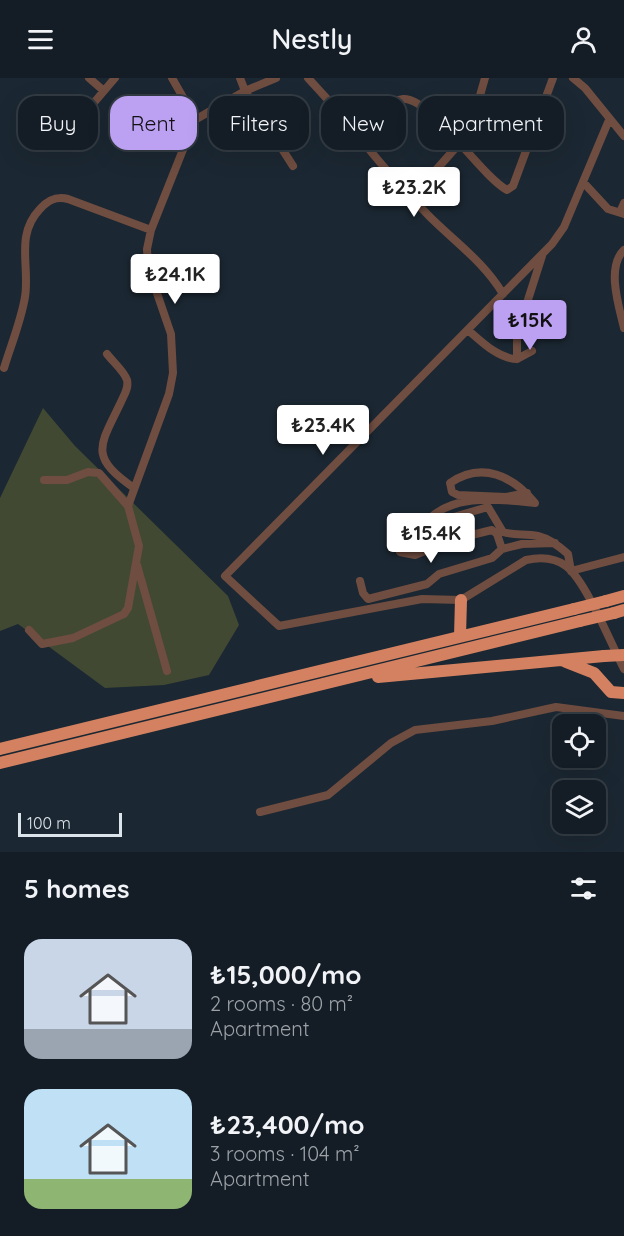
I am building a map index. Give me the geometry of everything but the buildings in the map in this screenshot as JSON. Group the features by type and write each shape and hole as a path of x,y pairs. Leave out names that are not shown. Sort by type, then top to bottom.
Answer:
{"highway":[{"path":"0,749 617,598"},
{"path":"460,636 461,600"},
{"path":"0,763 619,612"},
{"path":"203,713 372,678 624,655"},
{"path":"559,660 594,673 611,692 624,693"}],"street":[{"path":"89,78 104,91"},
{"path":"98,98 115,78"},
{"path":"172,78 182,96"},
{"path":"240,78 245,91 293,166"},
{"path":"197,119 245,91 276,78"},
{"path":"308,78 324,96"},
{"path":"479,96 485,78"},
{"path":"546,96 553,78"},
{"path":"573,78 585,88 624,136"},
{"path":"609,120 564,227 542,256 225,576 279,626 422,599 461,600 526,560 537,557 552,559 571,571 579,580 624,669"},
{"path":"128,506 169,394 173,373 171,334 148,267 147,249 151,230 184,150"},
{"path":"369,150 428,215 471,253 503,294"},
{"path":"412,196 458,150"},
{"path":"465,150 494,183 507,190 513,186 526,150"},
{"path":"583,182 608,209 622,213 624,203"},
{"path":"4,368 25,298 26,232 34,215 45,204 55,198 68,199 151,230"},
{"path":"624,250 616,266 615,296 623,317 624,328"},
{"path":"517,359 517,334 542,256"},
{"path":"468,330 493,350 509,359 517,359 532,351"},
{"path":"107,354 125,377 127,387 102,441 101,455 110,468 134,488"},
{"path":"29,630 42,644 72,638 124,614 128,608 137,566 138,540 128,506 99,473 88,472 67,480 44,480"},
{"path":"423,526 431,515 446,506 487,501 535,503 527,493 502,475 485,472 460,476 450,483 452,492 470,497 506,497 527,493"},
{"path":"502,549 497,534 492,530 455,539 415,555 400,552 395,540 406,531 488,507 503,532 513,535 538,536 555,543 568,554 571,571"},
{"path":"360,581 363,593 368,599 427,584 439,574 492,558 502,549 522,544 555,543"},
{"path":"571,571 624,557"},
{"path":"137,566 167,671"},
{"path":"260,813 328,795 391,743 414,730 492,721 556,708 624,716"}],"green space":[{"path":"43,408 75,446 228,596 239,625 209,675 164,685 105,688 18,624 0,631 0,498"}]}
